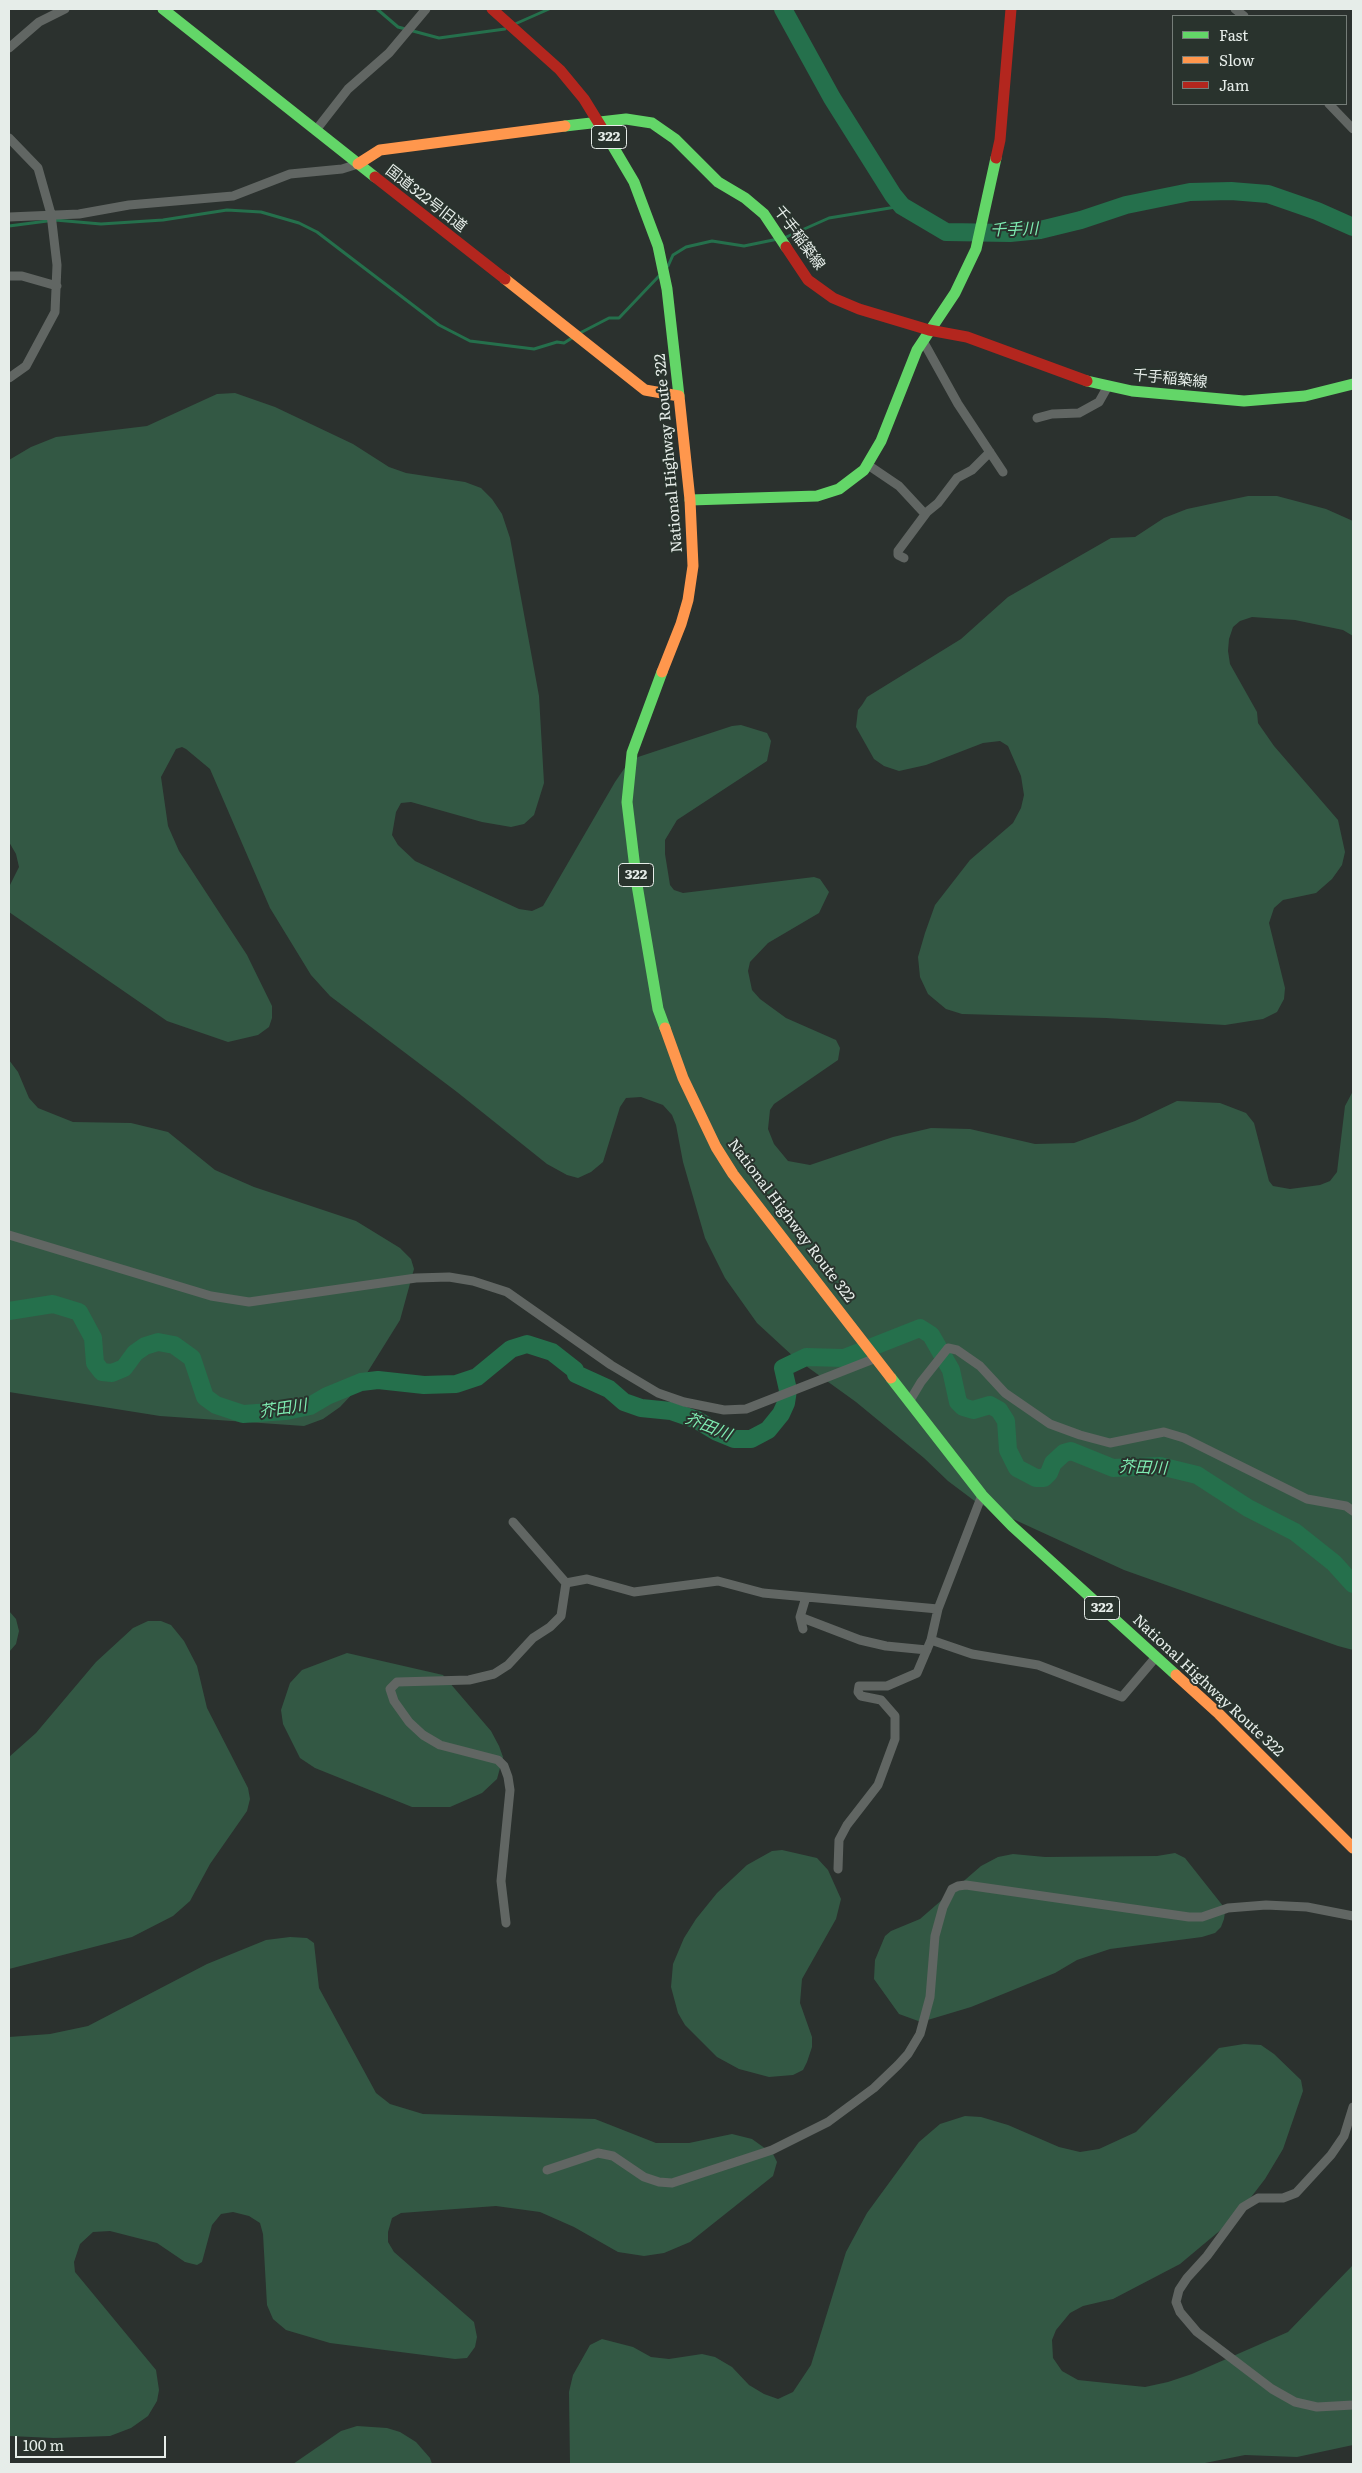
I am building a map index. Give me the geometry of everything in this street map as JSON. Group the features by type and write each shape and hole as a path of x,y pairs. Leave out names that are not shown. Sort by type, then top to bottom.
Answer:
{"main road":[{"name":"国道322号旧道","path":"163,9 645,390 679,396"},
{"name":"National Highway Route 322","path":"492,9 560,70 584,99 599,122 634,182 661,259 667,289 690,500 694,558 688,600 632,753 628,788 628,819 658,1008 683,1078 716,1147 733,1174 982,1495 1019,1532 1219,1714 1353,1848"},
{"path":"690,500 817,496 839,489 868,465 881,441 917,350 965,276 976,249 1000,140 1010,9"},
{"name":"千手稲築線","path":"358,164 380,150 626,119 652,123 676,139 718,182 745,198 764,214 808,280 833,298 858,309 929,330 967,337 1084,380 1132,392 1244,401 1305,396 1353,384"}],"street":[{"path":"9,48 39,22 65,9"},
{"path":"316,130 348,89 389,53 426,9"},
{"path":"1330,105 1353,130"},
{"path":"9,138 38,168 51,214 57,265 55,312 43,338 26,366 9,378"},
{"path":"9,217 79,214 129,205 233,196 290,174 342,169 358,164"},
{"path":"9,276 22,276 57,286"},
{"path":"923,341 958,404 1003,472"},
{"path":"1037,418 1052,414 1068,415 1079,412 1099,402 1108,386"},
{"path":"904,558 898,555 898,551 926,514 938,503 957,478 972,470 990,452"},
{"path":"868,465 899,486 926,514"},
{"path":"9,1235 211,1296 249,1302 416,1278 449,1277 473,1281 507,1292 611,1365 658,1393 684,1402 724,1410 746,1409 873,1355"},
{"path":"909,1402 921,1382 948,1348 957,1350 980,1366 1005,1393 1050,1424 1110,1443 1164,1432 1246,1467 1307,1500 1346,1506 1353,1510"},
{"path":"838,1868 839,1840 847,1825 878,1786 895,1740 895,1716 881,1700 861,1696 858,1692 859,1686 887,1686 910,1678 917,1673 931,1640 938,1609 982,1495"},
{"path":"513,1522 566,1583"},
{"path":"566,1583 587,1579 634,1592 718,1581 763,1593 938,1609"},
{"path":"506,1923 501,1881 510,1790 504,1766 498,1760 473,1755 440,1744 423,1735 409,1722 394,1700 390,1689 397,1682 469,1680 494,1674 508,1665 533,1638 550,1627 560,1616 566,1583"},
{"path":"803,1629 800,1617 806,1597"},
{"path":"800,1617 860,1640 886,1646 927,1650"},
{"path":"931,1640 972,1654 1038,1664 1122,1697 1156,1657"},
{"path":"547,2170 598,2153 614,2156 644,2177 659,2182 672,2183 772,2150 828,2122 874,2088 908,2054 920,2034 930,1997 935,1936 943,1907 952,1889 958,1886 966,1885 1189,1917 1202,1917 1228,1908 1266,1905 1307,1907 1353,1916"},
{"path":"1353,2107 1344,2136 1332,2155 1296,2193 1283,2198 1258,2198 1243,2207 1207,2256 1186,2278 1179,2290 1176,2302 1180,2312 1197,2332 1272,2388 1295,2402 1317,2407 1353,2405"}],"green space":[{"path":"235,393 275,407 353,444 389,467 406,473 465,482 481,488 492,499 502,514 510,538 539,696 544,783 534,815 524,824 511,827 482,822 411,802 401,803 396,812 392,835 398,845 415,861 519,909 532,911 543,906 626,766 638,757 732,726 741,725 767,733 771,741 767,761 677,820 665,840 665,854 670,885 674,890 683,893 814,877 820,879 829,892 819,913 768,943 750,962 748,971 752,990 760,999 786,1018 836,1040 840,1048 838,1060 774,1104 770,1110 768,1129 774,1144 788,1161 810,1165 893,1137 931,1128 970,1129 1035,1144 1074,1143 1135,1121 1177,1101 1220,1103 1246,1113 1254,1123 1269,1181 1273,1186 1290,1189 1320,1185 1330,1181 1337,1172 1345,1106 1353,1091 1353,1650 1124,1570 976,1502 948,1481 924,1458 856,1402 795,1358 757,1323 725,1278 705,1238 683,1162 676,1125 672,1115 663,1105 641,1097 626,1098 620,1107 603,1162 591,1172 578,1178 567,1175 547,1164 457,1092 330,996 311,975 270,908 210,769 186,749 182,747 176,749 161,777 168,826 179,851 247,955 272,1006 272,1018 269,1027 258,1035 228,1042 167,1021 9,912 9,887 19,867 16,854 9,842 9,460 31,447 56,437 147,426 217,394"},
{"path":"1248,496 1277,496 1326,509 1353,521 1353,636 1343,630 1295,620 1252,617 1240,621 1233,627 1229,639 1230,664 1257,712 1258,723 1274,746 1338,820 1345,852 1342,865 1332,879 1316,893 1283,900 1274,908 1269,923 1285,988 1284,999 1277,1012 1263,1019 1225,1025 1106,1018 962,1014 946,1009 928,994 920,977 918,957 925,933 935,905 970,860 1013,823 1021,808 1024,795 1021,776 1008,746 1000,741 983,743 926,765 899,771 884,766 874,759 856,727 858,710 867,697 961,639 1008,597 1111,538 1135,537 1164,518 1187,509"},
{"path":"9,1060 18,1072 29,1098 38,1108 73,1122 131,1123 168,1132 215,1170 254,1187 356,1221 400,1248 411,1259 414,1269 400,1320 357,1389 340,1407 323,1419 304,1426 160,1416 9,1392"},
{"path":"9,1611 16,1619 19,1631 16,1644 9,1652"},
{"path":"148,1621 161,1621 171,1625 184,1641 197,1666 207,1708 248,1788 250,1799 247,1811 210,1864 190,1901 173,1916 132,1937 9,1969 9,1757 36,1733 96,1662 133,1628"},
{"path":"347,1653 443,1675 491,1731 499,1746 503,1757 497,1779 482,1793 450,1807 412,1807 315,1768 300,1758 283,1724 281,1710 290,1683 302,1670"},
{"path":"782,1850 817,1858 828,1870 841,1899 836,1919 802,1979 800,2003 812,2037 812,2047 807,2062 803,2070 793,2075 769,2077 739,2069 717,2057 685,2025 678,2013 671,1987 673,1964 684,1938 696,1919 717,1893 747,1865 772,1851"},
{"path":"1175,1853 1185,1858 1223,1906 1225,1912 1224,1919 1221,1927 1215,1933 1202,1937 1110,1949 1077,1960 1055,1973 971,2007 921,2022 899,2014 874,1979 875,1960 885,1936 891,1931 920,1919 981,1866 998,1857 1013,1854 1045,1857 1157,1856"},
{"path":"290,1937 307,1938 314,1943 319,1988 376,2093 390,2104 423,2114 595,2119 656,2143 689,2143 732,2134 752,2139 773,2154 777,2162 773,2176 690,2242 664,2253 644,2256 618,2252 574,2227 540,2212 496,2206 401,2213 392,2218 388,2232 388,2242 394,2252 474,2322 477,2337 475,2347 467,2358 455,2359 330,2343 286,2330 273,2319 267,2305 263,2234 260,2223 249,2216 233,2212 221,2214 212,2225 202,2262 197,2265 185,2262 157,2243 110,2231 93,2232 80,2244 74,2262 75,2272 156,2370 159,2390 157,2401 148,2416 131,2428 110,2436 54,2438 9,2436 9,2037 50,2034 88,2026 207,1964 266,1940"},
{"path":"1244,2044 1261,2045 1274,2054 1301,2080 1303,2091 1283,2149 1265,2179 1235,2218 1180,2264 1113,2299 1083,2306 1070,2313 1056,2330 1052,2340 1053,2358 1062,2371 1078,2380 1145,2387 1168,2382 1192,2374 1288,2332 1353,2265 1353,2445 1297,2457 1245,2455 1200,2464 570,2464 569,2392 573,2375 590,2345 602,2339 633,2347 651,2357 669,2359 702,2354 715,2357 732,2367 749,2385 764,2394 778,2399 793,2392 811,2365 846,2252 867,2213 919,2142 940,2124 965,2116 981,2117 1008,2125 1059,2147 1080,2152 1099,2149 1136,2132 1219,2048"},
{"path":"357,2426 387,2428 400,2432 416,2442 430,2458 432,2464 293,2464 341,2431"}],"waterway":[{"path":"377,9 398,27 439,38 505,29"},
{"path":"515,24 549,9"},
{"name":"千手川","path":"783,9 832,98 893,195 902,206 946,232 1010,233 1040,230 1081,220 1126,205 1190,192 1231,191 1268,194 1317,211 1353,227"},
{"path":"784,238 829,218 902,206"},
{"path":"9,226 55,220 101,224 163,220 227,210 261,212 299,223 317,232 439,325 470,341 534,349 557,342 564,343 572,338"},
{"path":"668,266 673,255 686,247 712,241 744,246 778,239"},
{"path":"580,333 609,318 619,318 659,276"},
{"name":"芥田川","path":"9,1311 53,1304 79,1312 93,1338 95,1363 102,1372 112,1373 124,1368 135,1353 145,1346 158,1342 174,1345 192,1358 205,1397 216,1405 243,1414 286,1411 310,1406 327,1396 361,1382 378,1380 424,1385 456,1384 477,1377 511,1349 527,1344 552,1352 575,1370 576,1374 609,1389 624,1402 641,1408 671,1411 697,1420 717,1432 734,1439 751,1439 768,1430 781,1414 786,1403 788,1390 783,1368 806,1357 844,1358 920,1328 931,1335 951,1370 958,1402 963,1407 973,1410 990,1405 999,1410 1006,1421 1008,1450 1017,1468 1036,1478 1044,1478 1049,1473 1053,1463 1064,1453 1071,1451 1113,1468 1160,1466 1197,1475 1248,1508 1295,1532 1334,1563 1353,1584"}],"traffic: fast":[{"path":"163,9 375,177"},
{"path":"565,126 626,119 652,123 675,139 718,182 745,198 764,214 786,247"},
{"path":"608,138 634,182 658,246 667,289 679,396"},
{"path":"690,500 817,496 839,489 864,470 881,441 917,350 955,293 976,249 996,158"},
{"path":"1087,381 1132,391 1244,401 1305,396 1353,384"},
{"path":"662,672 632,753 627,802 637,885 658,1009 665,1028"},
{"path":"891,1378 982,1495 1012,1526 1176,1675"}],"traffic: slow":[{"path":"358,164 380,150 565,126"},
{"path":"505,279 645,390 679,396"},
{"path":"662,672 681,624 688,600 693,566 690,500 679,396"},
{"path":"665,1028 683,1078 716,1147 733,1174 891,1378"},
{"path":"1176,1675 1219,1714 1353,1848"}],"traffic: jam":[{"path":"492,9 560,70 584,99 608,138"},
{"path":"996,158 1000,140 1011,9"},
{"path":"375,177 505,279"},
{"path":"786,247 808,280 833,298 859,309 929,330 967,337 1087,381"}]}
